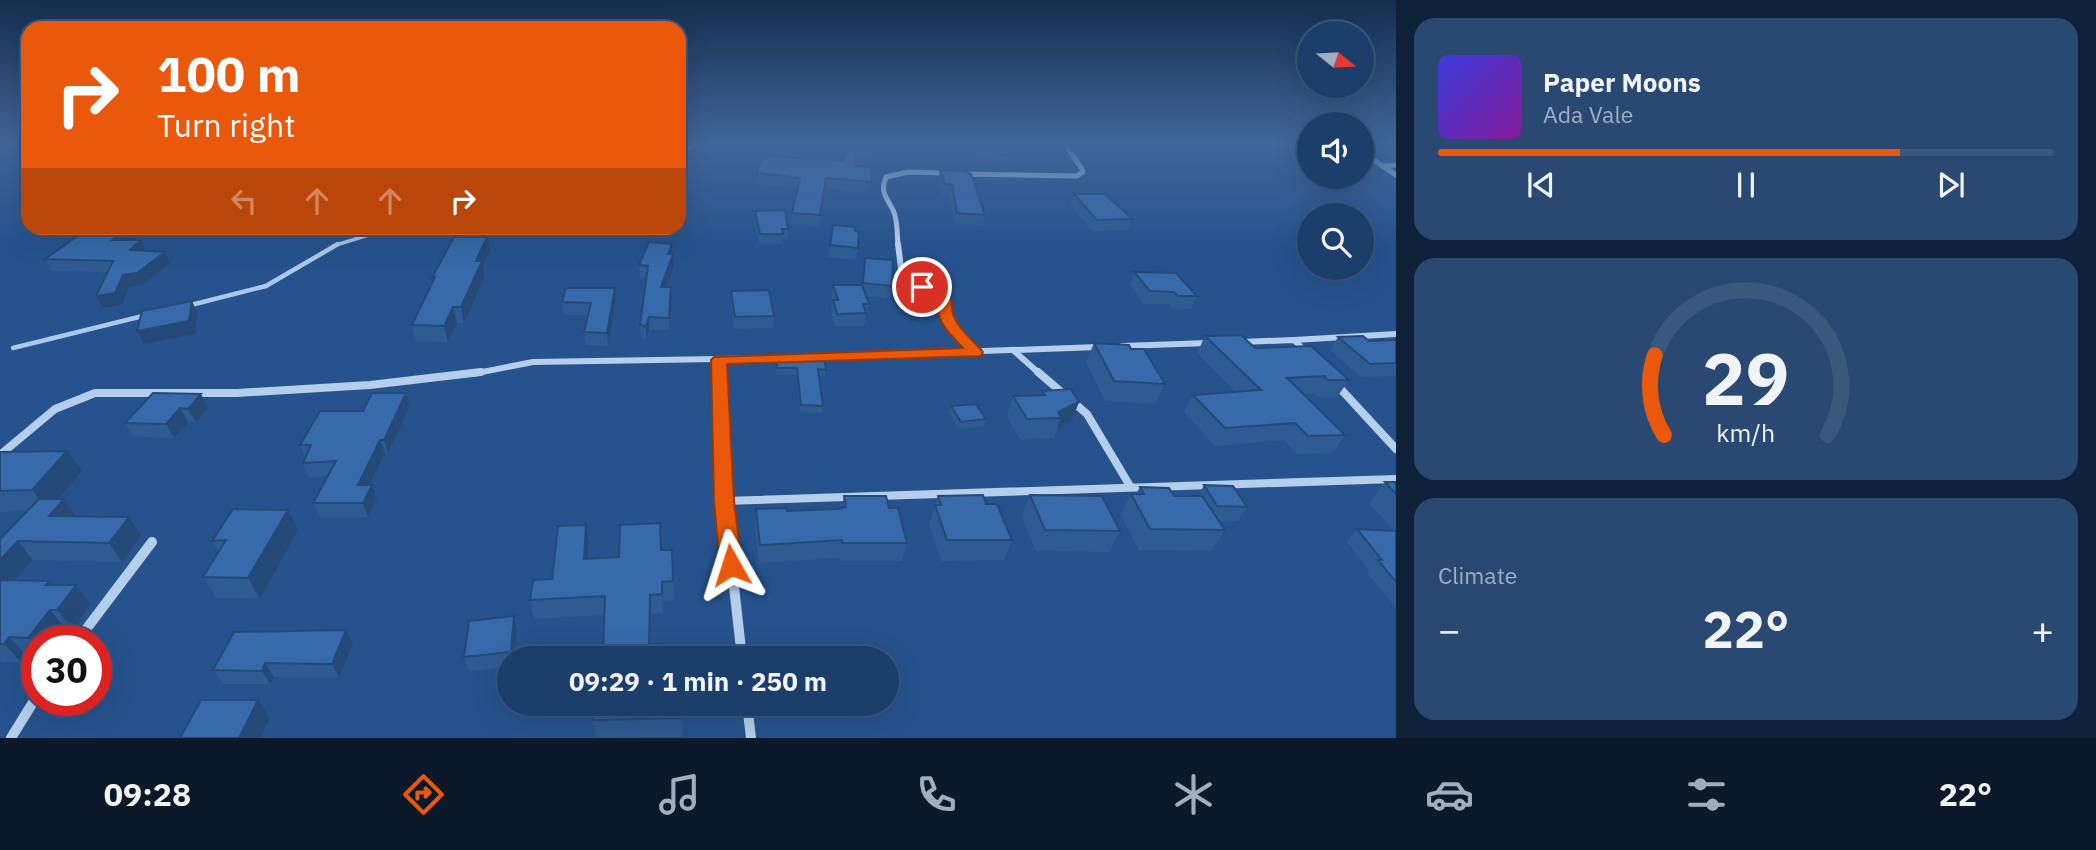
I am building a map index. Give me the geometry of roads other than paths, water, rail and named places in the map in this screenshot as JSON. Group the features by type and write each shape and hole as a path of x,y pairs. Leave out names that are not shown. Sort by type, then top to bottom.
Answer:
{"street":[{"path":"885,178 881,188 885,200 894,211 902,276 908,283 917,286"},
{"path":"927,288 936,291 945,302 944,311 952,327 975,352"},
{"path":"1227,342 1396,334"},
{"path":"1294,340 1313,360"},
{"path":"0,455 55,408 75,397 95,393 237,393 370,385 459,376 533,362 719,360 1214,343"},
{"path":"1013,350 1087,414 1130,486"},
{"path":"719,360 724,501 741,646"},
{"path":"1331,380 1396,449"},
{"path":"724,501 1396,479"},
{"path":"89,625 152,542"},
{"path":"10,738 24,716"},
{"path":"748,716 751,738"}],"waterway":[{"path":"336,245 368,235"},
{"path":"187,306 266,286 336,245"},
{"path":"13,348 147,315"}]}
